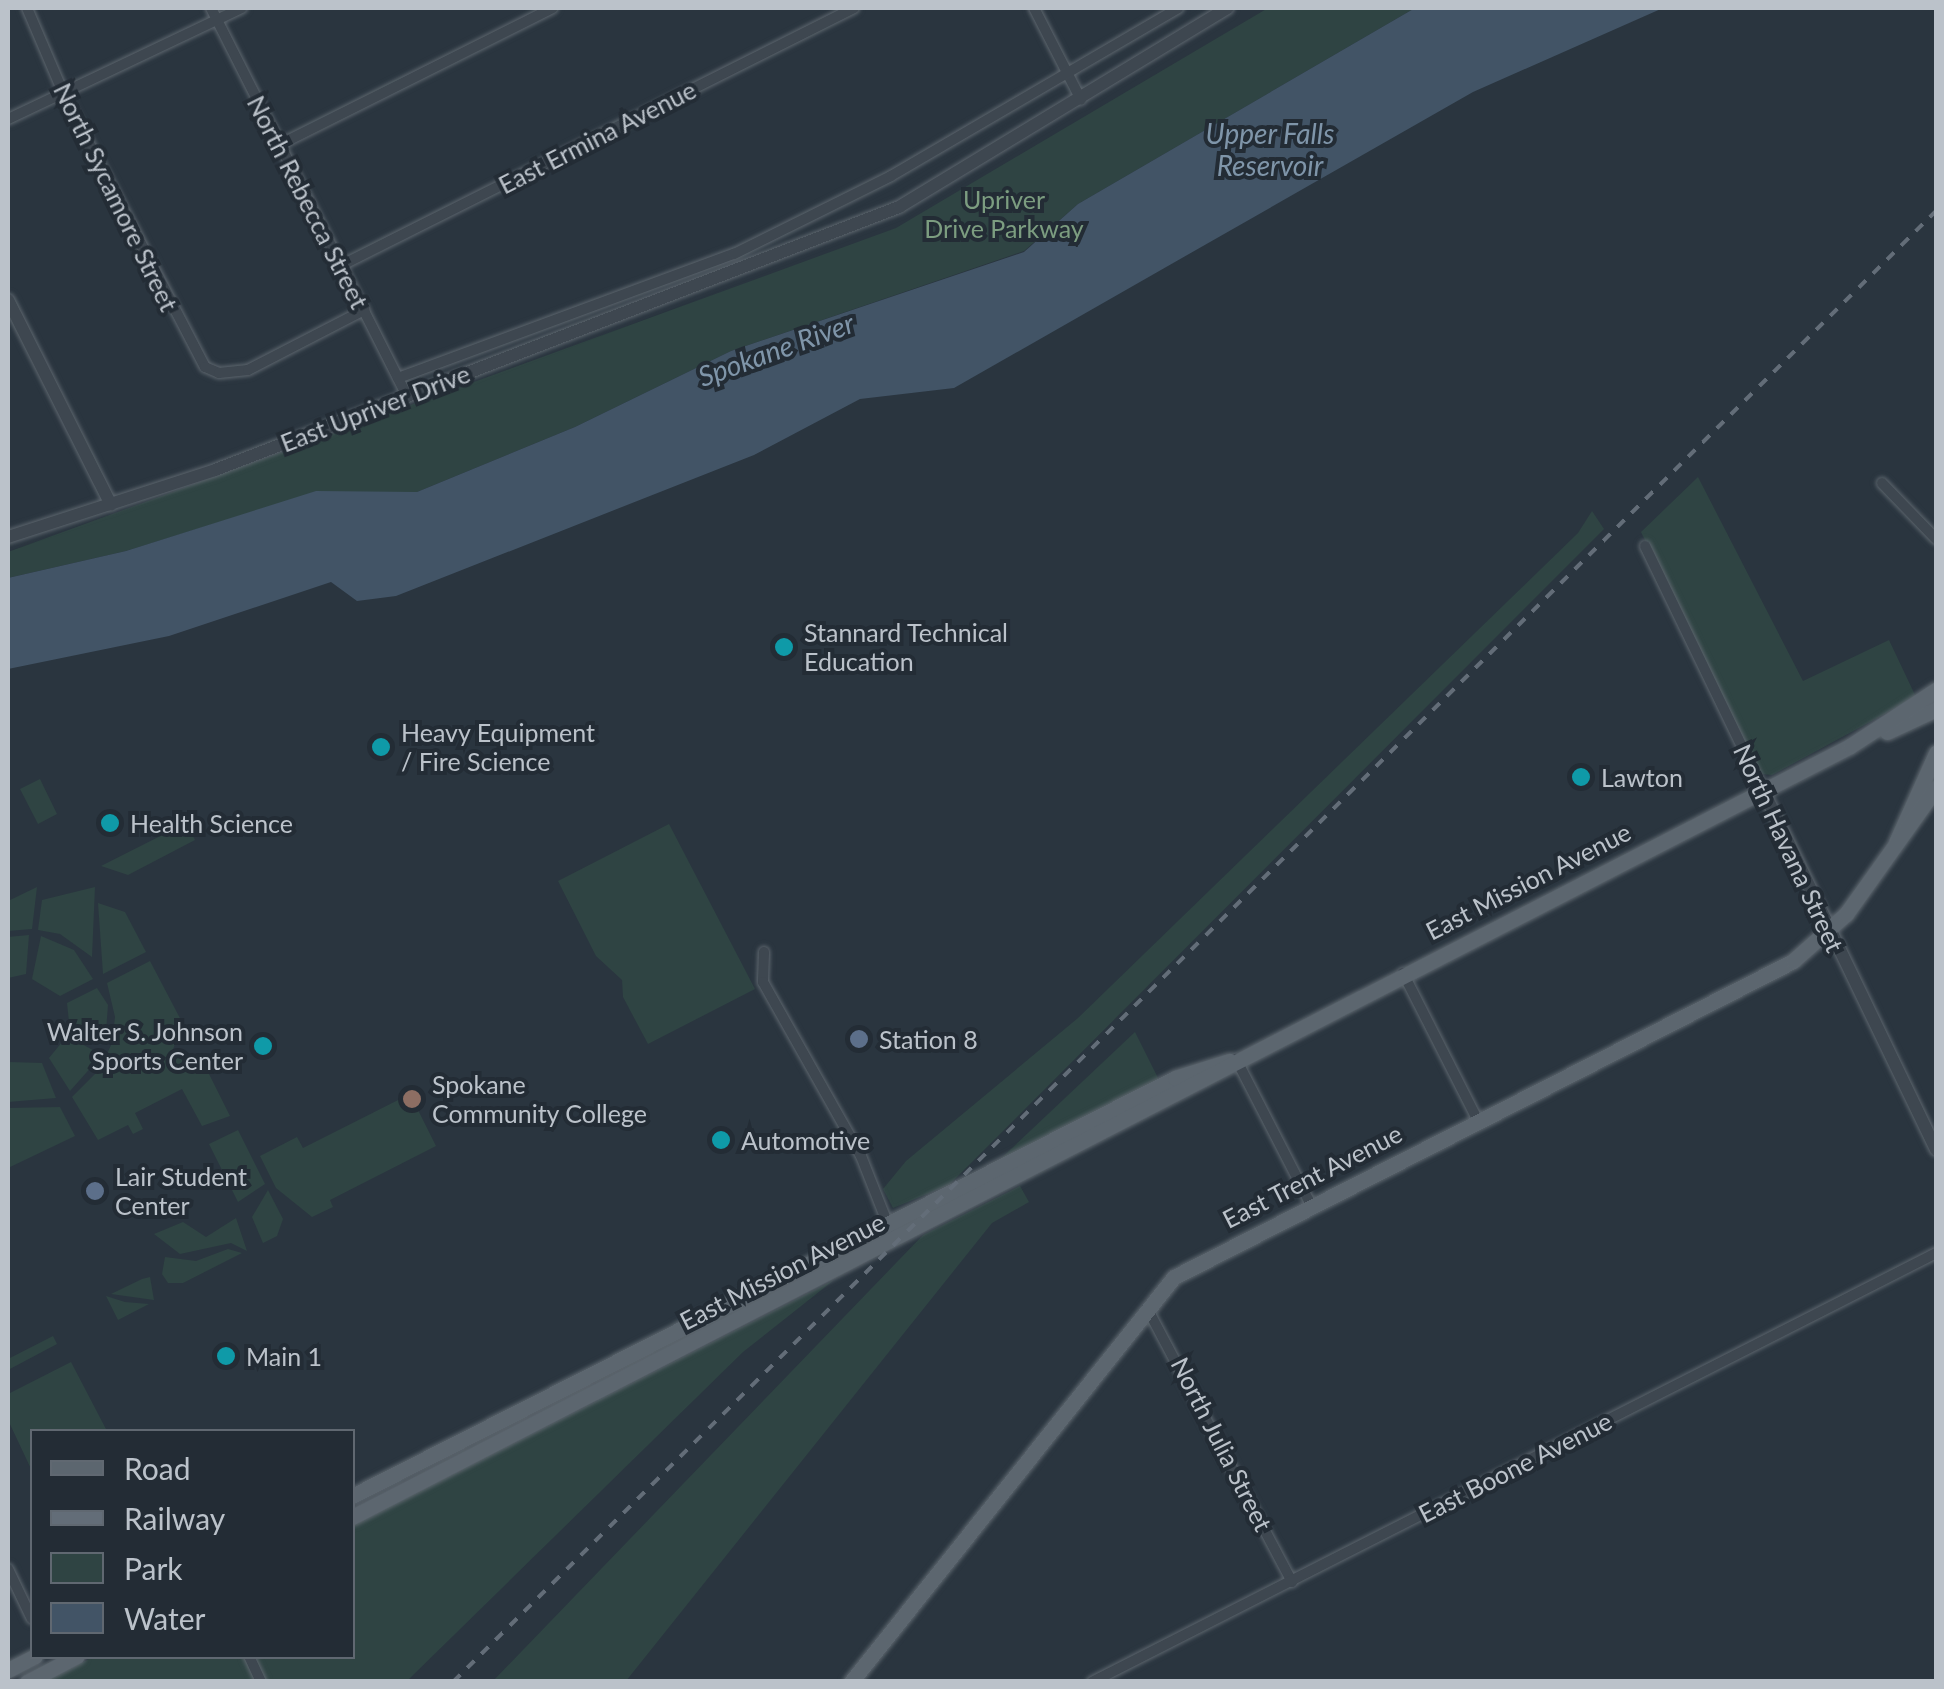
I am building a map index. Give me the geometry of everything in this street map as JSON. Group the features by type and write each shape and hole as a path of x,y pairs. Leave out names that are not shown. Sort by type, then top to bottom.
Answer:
{"main road":[{"name":"East Mission Avenue","path":"1850,746 1936,690"},
{"name":"East Mission Avenue","path":"355,1494 1205,1064 1232,1059 1850,746 1936,708"},
{"name":"East Trent Avenue","path":"1896,842 1936,753"},
{"name":"East Trent Avenue","path":"852,1682 1148,1308 1188,1268 1778,969 1828,933 1936,788"},
{"name":"East Mission Avenue","path":"355,1515 1212,1079 1232,1059"},
{"path":"27,1682 71,1659"}],"street":[{"name":"North Sycamore Street","path":"27,8 65,97 194,355 220,374 248,370 364,310"},
{"name":"North Rebecca Street","path":"211,8 407,396"},
{"path":"8,119 65,97 242,8"},
{"path":"280,146 553,8"},
{"name":"East Ermina Avenue","path":"340,266 854,8"},
{"path":"1034,8 1082,100"},
{"name":"East Upriver Drive","path":"398,378 734,254 891,176 1179,8"},
{"name":"East Upriver Drive","path":"8,537 110,505 407,396 899,208 1228,8"},
{"path":"734,254 739,269"},
{"path":"8,300 11,317 110,505"},
{"path":"1882,483 1936,539"},
{"name":"North Havana Street","path":"1645,546 1828,933 1936,1149"},
{"path":"764,952 763,982 862,1156 896,1241"},
{"path":"1402,973 1478,1120"},
{"path":"1232,1059 1312,1205"},
{"name":"East Boone Avenue","path":"1092,1682 1936,1253"},
{"name":"North Julia Street","path":"1148,1308 1292,1582"},
{"path":"8,1569 30,1615"},
{"path":"250,1659 261,1682"}],"green space":[{"name":"Upriver Drive Parkway","path":"1268,8 1415,8 1078,204 1024,251 731,351 575,427 417,492 316,492 126,551 8,578 8,552 896,228"},
{"path":"1698,477 1803,681 1889,640 1916,697 1772,775 1761,774 1641,532"},
{"path":"1592,511 1604,529 949,1185 893,1208 883,1189 906,1161 1078,1018 1578,533"},
{"path":"40,779 57,814 38,824 20,789"},
{"path":"186,823 195,840 128,875 101,866"},
{"path":"669,824 755,989 648,1044 623,997 622,980 596,956 558,881"},
{"path":"37,887 32,929 8,931 8,901"},
{"path":"95,887 92,957 60,934 38,930 42,900"},
{"path":"98,903 125,912 146,952 103,974"},
{"path":"29,935 26,974 8,978 8,937"},
{"path":"41,936 74,950 93,979 60,996 32,979"},
{"path":"150,961 182,1022 171,1056 205,1066 230,1116 202,1126 182,1089 135,1113 143,1129 133,1134 128,1125 98,1140 72,1097 100,1069 112,1043 115,1017 107,983"},
{"path":"97,988 108,1005 105,1045 70,1031 67,1003"},
{"path":"1135,1032 1159,1080 993,1166"},
{"path":"67,1036 102,1055 70,1091 49,1058"},
{"path":"8,1062 42,1063 56,1098 8,1102"},
{"path":"410,1094 436,1146 330,1200 333,1207 312,1217 276,1188 260,1156 297,1137 303,1148"},
{"path":"60,1107 75,1136 8,1168 8,1108"},
{"path":"238,1130 265,1184 238,1202 209,1144"},
{"path":"1020,1186 1029,1202 992,1223 626,1681 493,1681 923,1235"},
{"path":"268,1190 283,1219 277,1236 263,1243 252,1217"},
{"path":"236,1218 247,1251 231,1243 180,1254 154,1234 183,1222 206,1237"},
{"path":"228,1249 242,1253 183,1283 168,1283 162,1274 165,1257 196,1261"},
{"path":"150,1277 154,1300 111,1294 142,1279"},
{"path":"834,1280 743,1352 407,1681 44,1682 89,1659 355,1659 355,1524"},
{"path":"106,1296 125,1302 149,1304 118,1320"},
{"path":"53,1336 57,1344 8,1370 8,1359"},
{"path":"71,1362 106,1429 30,1429 30,1467 8,1420 8,1394"}],"water":[{"name":"Upper Falls Reservoir","path":"1415,8 1663,8 1473,92 954,388 860,399 754,455 396,596 357,601 331,582 169,636 8,669 8,578 126,551 316,491 417,492 575,427 731,351 1024,252 1078,204"}],"railway":[{"path":"453,1682 1936,211"}],"place":[{"name":"Stannard Technical Education","path":"784,647"},
{"name":"Heavy Equipment / Fire Science","path":"381,747"},
{"name":"Lawton","path":"1581,777"},
{"name":"Health Science","path":"110,823"},
{"name":"Station 8","path":"859,1039"},
{"name":"Walter S. Johnson Sports Center","path":"263,1046"},
{"name":"Spokane Community College","path":"412,1099"},
{"name":"Automotive","path":"721,1140"},
{"name":"Lair Student Center","path":"95,1191"},
{"name":"Main 1","path":"226,1356"}],"water label":[{"name":"Spokane River","path":"776,349"}]}
